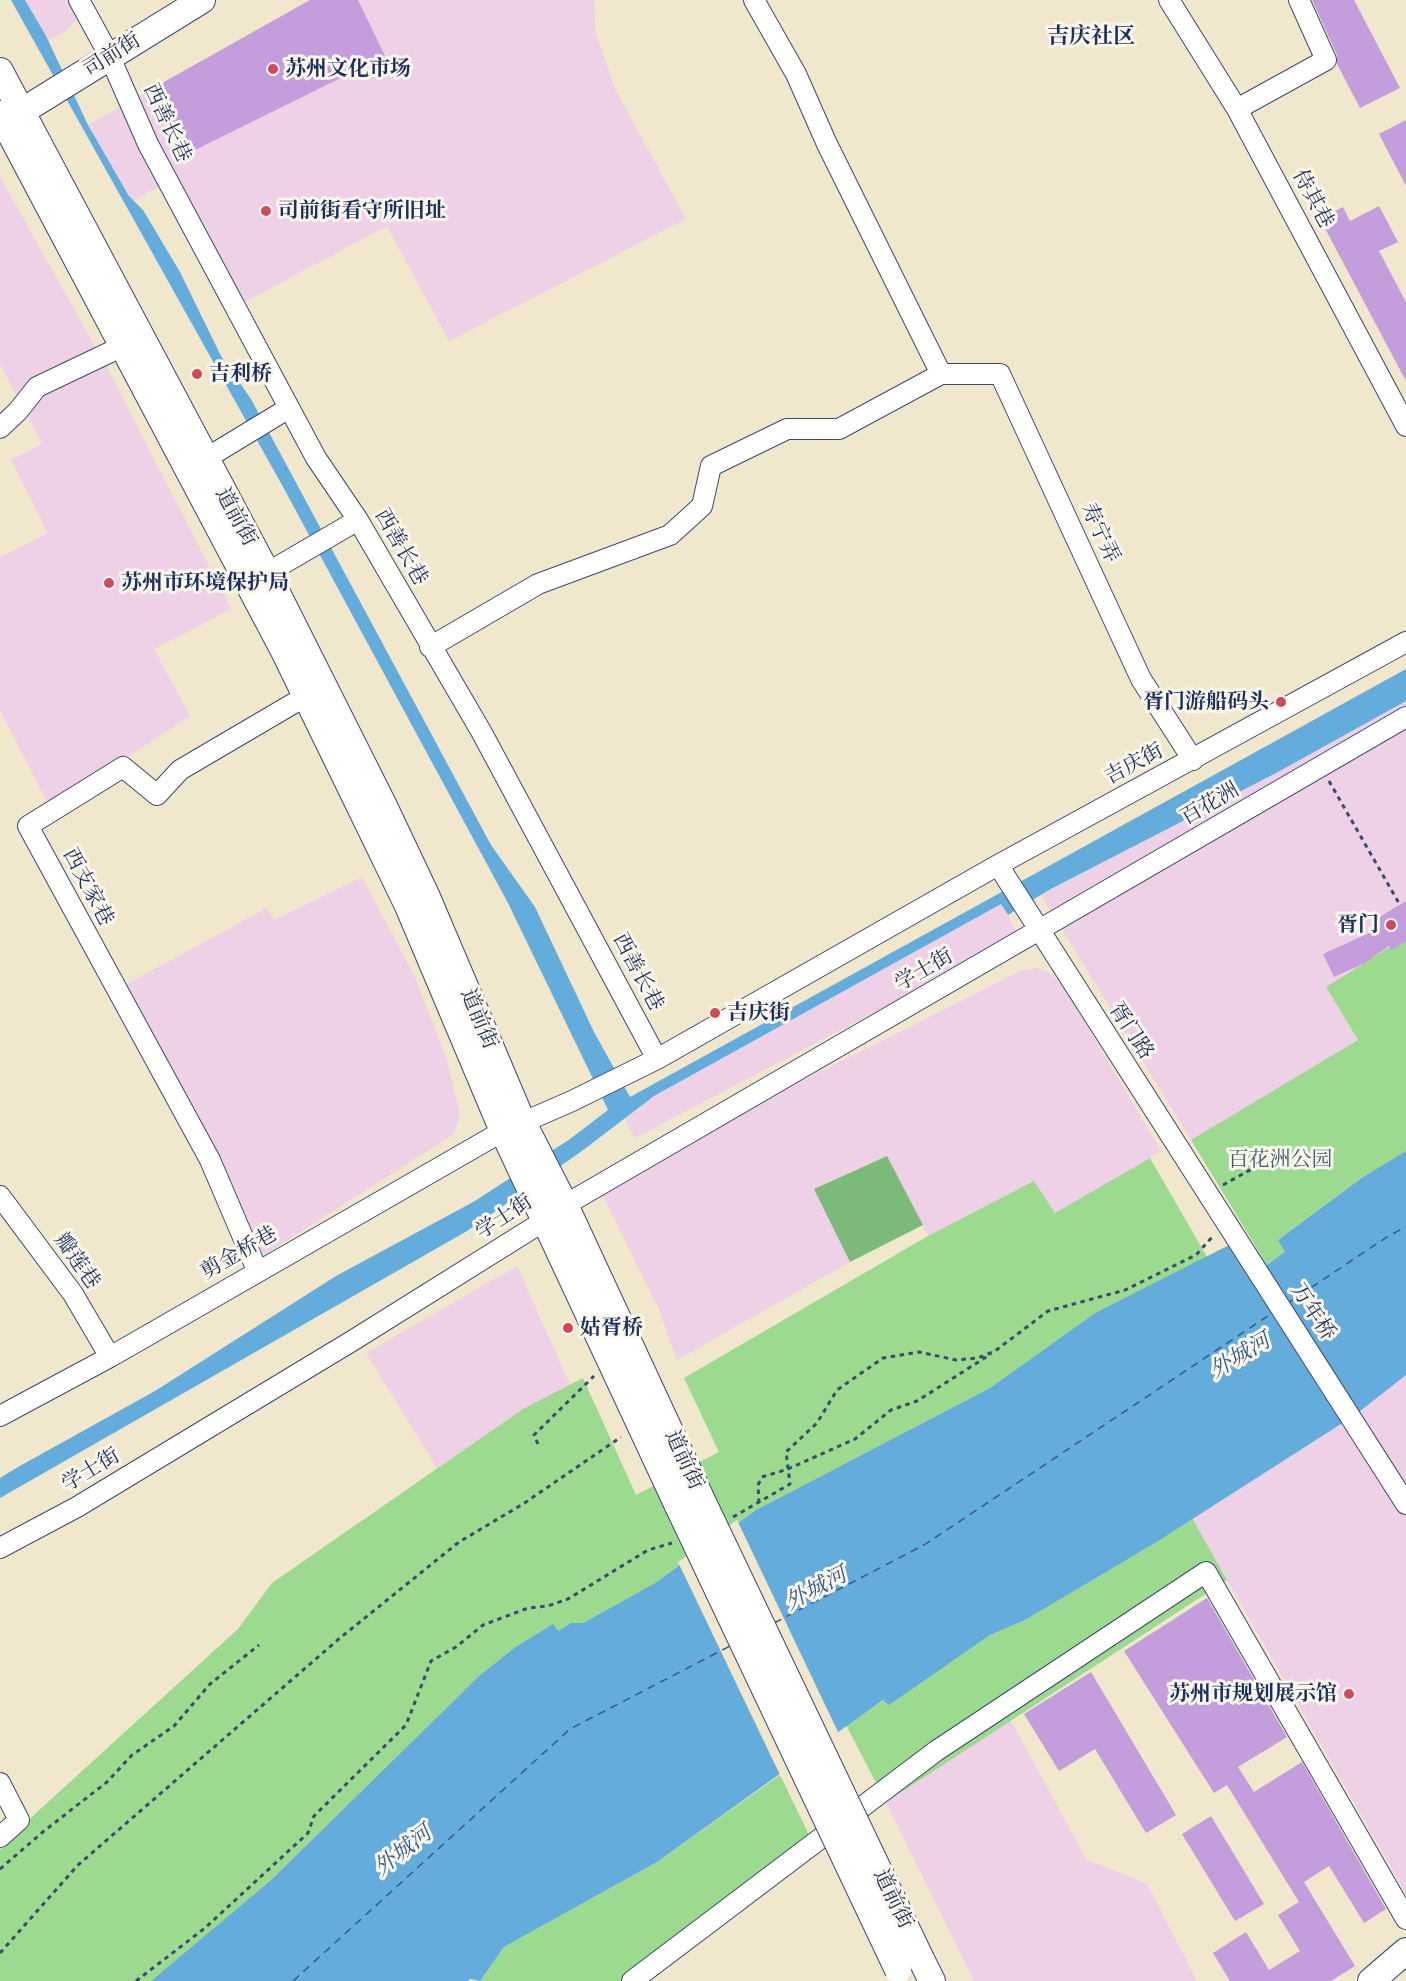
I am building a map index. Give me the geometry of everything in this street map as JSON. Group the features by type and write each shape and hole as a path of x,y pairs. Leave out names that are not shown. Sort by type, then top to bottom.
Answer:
{"main road":[{"name":"司前街","path":"7,118 202,0"},
{"name":"道前街","path":"0,71 7,118 306,696 528,1158 551,1195 901,1975"},
{"name":"道前街","path":"7,118 205,459 267,573 427,897 513,1126"},
{"name":"道前街","path":"551,1195 544,1221 639,1424 689,1501 927,1970"},
{"path":"1371,1981 1406,1951"}],"street":[{"name":"西善长巷","path":"79,0 110,55 148,144 316,458 358,520 482,733 657,1059"},
{"path":"430,647 537,584 670,535 702,506 711,466 787,429 839,429 941,374 827,144 796,74 754,0"},
{"name":"侍其巷","path":"1169,0 1238,109 1406,426"},
{"path":"1238,109 1326,60 1299,0"},
{"path":"0,428 18,411 37,387 123,346"},
{"name":"寿宁弄","path":"941,374 1000,374 1141,680 1193,760"},
{"path":"205,459 289,408"},
{"path":"267,573 358,520"},
{"name":"吉庆街","path":"513,1126 572,1101 657,1059 1000,869 1287,705 1406,642"},
{"name":"西支家巷","path":"257,1270 210,1160 28,826 123,767 157,795 180,770 306,696"},
{"name":"百花洲","path":"1038,932 1406,717"},
{"name":"胥门路","path":"1000,869 1038,932 1225,1220"},
{"name":"学士街","path":"551,1195 1038,932"},
{"name":"剪金桥巷","path":"0,1416 110,1357 257,1270 513,1126"},
{"name":"瓣莲巷","path":"0,1196 73,1294 110,1357"},
{"name":"万年桥","path":"1225,1220 1406,1504"},
{"name":"学士街","path":"0,1548 77,1507 544,1221"},
{"path":"632,1981 936,1751 1206,1572 1406,1919"},
{"path":"0,1783 19,1820 0,1837"}],"path":[{"path":"1320,767 1400,905"},
{"path":"1208,1193 1257,1166"},
{"path":"759,1503 758,1485 762,1477 788,1469 855,1439 891,1410 927,1395 995,1351 1048,1311 1125,1290 1196,1256 1209,1243 1225,1220"},
{"path":"730,1518 790,1484 786,1452 817,1423 837,1390 883,1358 919,1352 956,1360 978,1358 995,1351"},
{"path":"538,1444 534,1435 610,1361"},
{"path":"0,1953 78,1865 340,1638 459,1542 523,1504 639,1424"},
{"path":"136,1981 221,1914 308,1833 314,1816 406,1725 431,1661 456,1647 483,1625 528,1608 548,1606 568,1599 648,1550 681,1541"},
{"path":"0,1869 107,1782 132,1755 174,1726 210,1684 259,1645"}],"shaded area":[{"path":"25,0 68,0 76,20 65,32 48,41"},
{"path":"310,0 594,0 596,35 616,91 686,219 449,341 387,226 243,303 174,178 133,201 88,125"},
{"name":"苏州市环境保护局","path":"0,177 110,373 231,609 154,649 190,716 50,808 0,710 0,557 48,533 11,460 42,444 0,364"},
{"path":"1406,701 1406,937 1326,987 1358,1040 1191,1140 1041,895 1278,772"},
{"path":"362,877 414,975 447,1060 460,1115 454,1134 256,1260 114,991 267,908 274,920"},
{"path":"1001,904 1019,936 635,1138 625,1119 654,1096"},
{"path":"1036,968 1049,973 1062,984 1161,1151 1054,1214 1034,1181 928,1236 887,1157 863,1166 814,1189 850,1262 677,1360 659,1309 602,1194 715,1125 1022,970"},
{"path":"517,1266 570,1385 523,1409 437,1468 366,1353"},
{"name":"苏州市规划展示馆","path":"1406,1375 1406,1894 1192,1518 1355,1415"},
{"path":"1010,1719 1086,1859 1147,1884 1197,1981 974,1981 886,1802"}],"green space":[{"name":"百花洲公园","path":"1406,937 1406,1151 1363,1177 1278,1240 1286,1252 1267,1265 1191,1140 1358,1040 1326,987"},
{"path":"887,1156 923,1225 850,1262 814,1189"},
{"path":"1150,1158 1207,1257 1095,1313 990,1388 756,1510 655,1583 583,1623 571,1623 558,1631 552,1625 514,1648 479,1676 271,1880 151,1981 0,1981 0,1850 36,1813 238,1629 272,1583 523,1409 583,1378 636,1495 719,1452 684,1378 928,1236 1034,1181 1055,1213"},
{"path":"1192,1518 1227,1580 886,1802 846,1725 884,1700 889,1704 990,1635 1025,1620"},
{"path":"780,1775 811,1839 629,1981 480,1981 504,1947 657,1862"}],"water":[{"path":"11,0 25,0 46,36 88,125 129,196 143,210 180,272 221,356 251,399 491,845 535,907 594,1032 630,1097 1406,669 1406,701 1278,772 1049,890 1008,915 1001,904 654,1096 582,1151 467,1231 0,1498 0,1478 155,1391 336,1276 475,1201 570,1139 608,1110 508,903 282,485"},
{"name":"外城河","path":"1406,1151 1406,1375 1355,1415 1158,1541 1025,1620 990,1635 889,1705 883,1700 657,1862 504,1947 480,1981 470,1979 468,1981 151,1981 271,1880 479,1676 514,1648 553,1624 558,1631 571,1623 583,1623 655,1583 756,1510 990,1388 1095,1313 1247,1236 1267,1265 1285,1252 1278,1240 1363,1177"}],"pier":[{"path":"737,1520 839,1734 781,1777 678,1562"}],"building":[{"name":"苏州文化市场","path":"310,0 358,0 385,56 183,156 156,102 164,82"},
{"path":"1312,0 1354,0 1400,88 1360,108 1337,64 1337,55"},
{"path":"1406,120 1406,186 1379,134"},
{"path":"1379,206 1398,242 1379,251 1406,302 1406,381 1320,219 1343,207 1350,221"},
{"path":"1406,901 1406,941 1391,950 1389,946 1365,963 1334,977 1323,954 1378,929 1373,921"},
{"path":"1207,1598 1287,1737 1238,1767 1254,1792 1302,1762 1386,1909 1364,1923 1329,1866 1304,1882 1355,1966 1331,1981 1230,1981 1213,1953 1246,1932 1269,1970 1300,1951 1278,1915 1299,1902 1227,1785 1214,1793 1124,1651"},
{"path":"1091,1672 1176,1815 1146,1833 1095,1749 1059,1771 1024,1714"},
{"path":"1211,1816 1264,1904 1235,1921 1182,1834"}],"ferry route":[{"path":"1288,1303 1390,1235 1406,1227"},
{"path":"774,1623 924,1545 1274,1312"},
{"path":"293,1981 570,1729 730,1646"}],"place":[{"name":"苏州文化市场","path":"273,69"},
{"name":"司前街看守所旧址","path":"266,211"},
{"name":"吉利桥","path":"197,374"},
{"name":"苏州市环境保护局","path":"109,583"},
{"name":"胥门游船码头","path":"1281,702"},
{"name":"胥门","path":"1391,925"},
{"name":"吉庆街","path":"715,1013"},
{"name":"姑胥桥","path":"568,1328"},
{"name":"苏州市规划展示馆","path":"1349,1694"}],"district":[{"name":"吉庆社区","path":"1091,37"}]}
